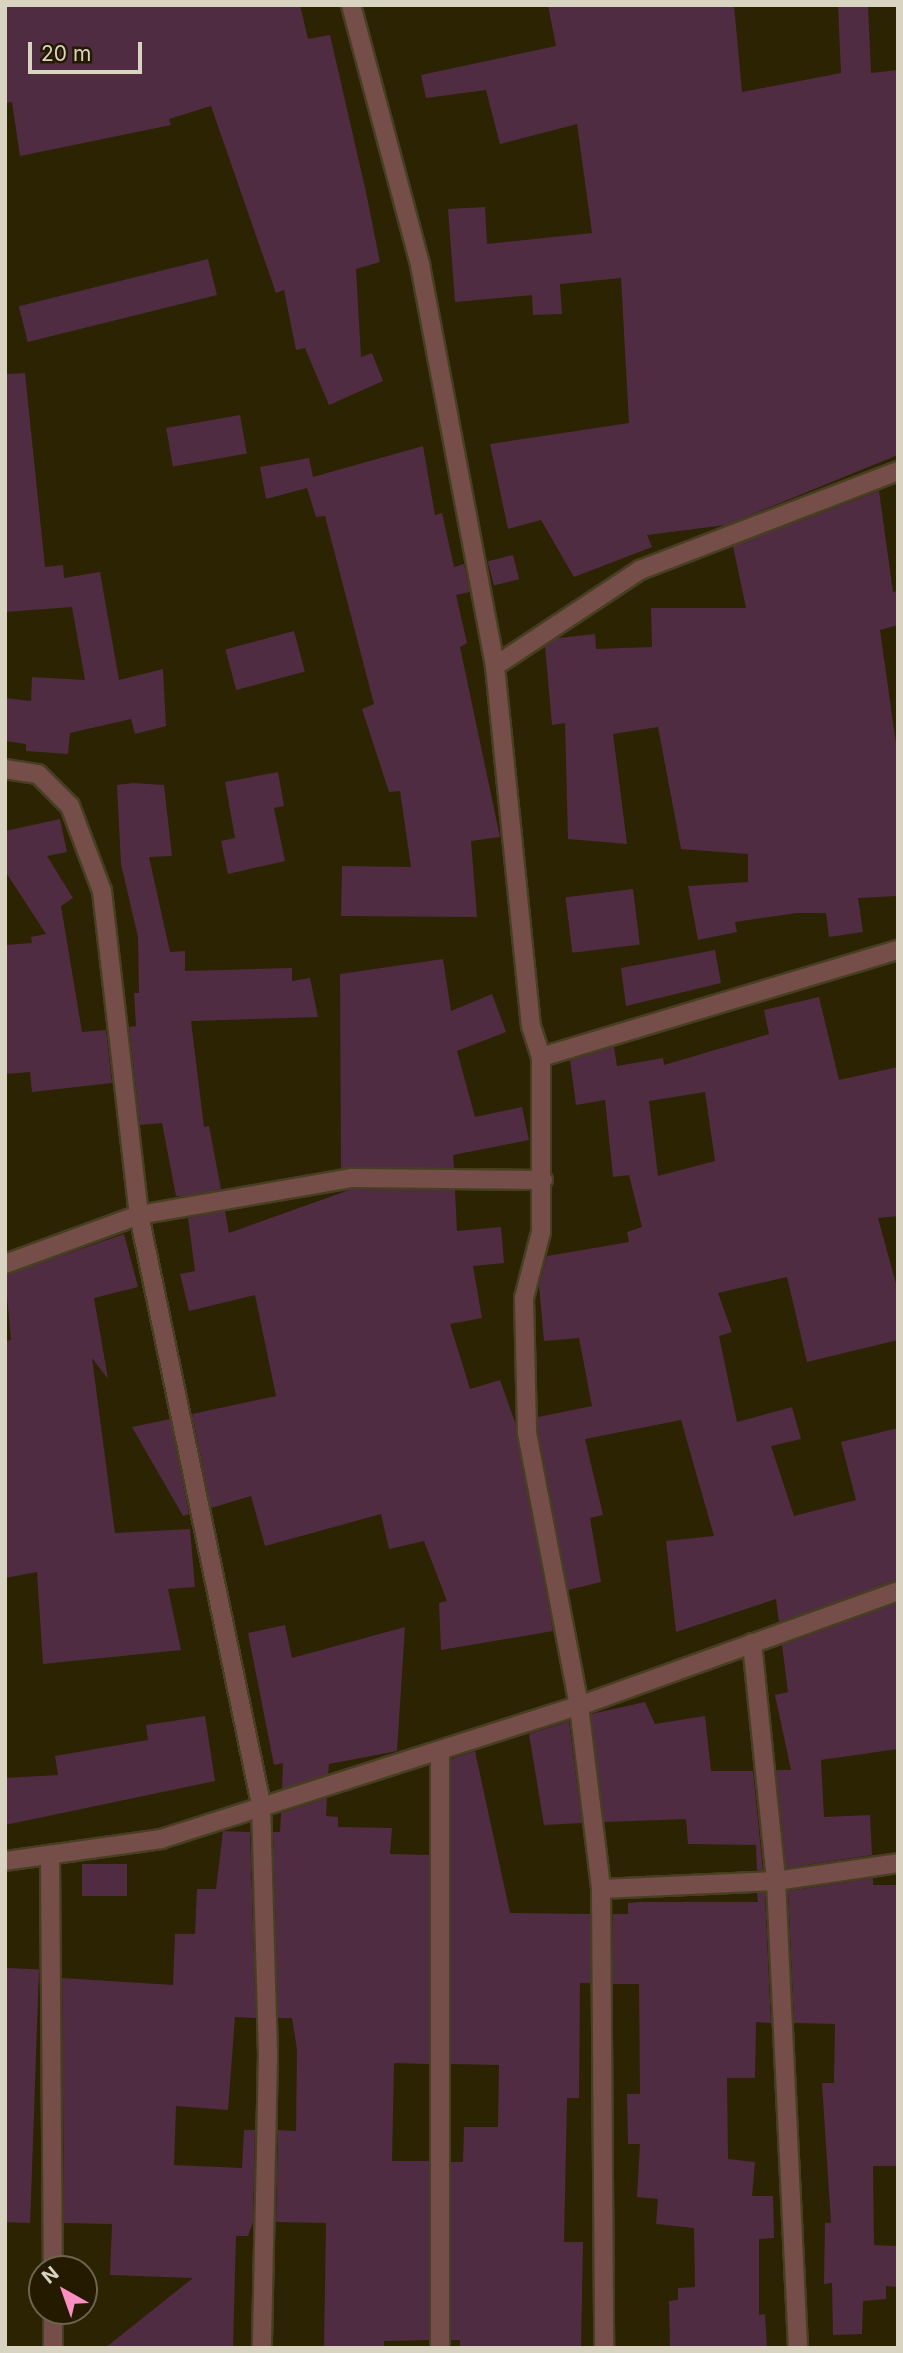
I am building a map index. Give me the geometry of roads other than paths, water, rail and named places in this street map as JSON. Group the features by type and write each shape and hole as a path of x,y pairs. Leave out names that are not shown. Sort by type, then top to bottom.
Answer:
{"street":[{"path":"351,5 420,265 495,666 531,1026 541,1057 541,1232 524,1298 527,1433 579,1706 600,1889 604,2348"},
{"path":"495,666 640,569 898,471"},
{"path":"5,769 38,774 70,806 102,891 139,1215 261,1804 268,2054 262,2348"},
{"path":"541,1057 898,950"},
{"path":"5,1264 139,1215 351,1178 543,1180"},
{"path":"5,1861 161,1839 261,1804 579,1706 898,1591"},
{"path":"752,1643 776,1881 798,2348"},
{"path":"440,1751 440,2348"},
{"path":"50,1856 53,2255"},
{"path":"600,1889 776,1881 898,1863"},
{"path":"53,2325 53,2348"}]}
